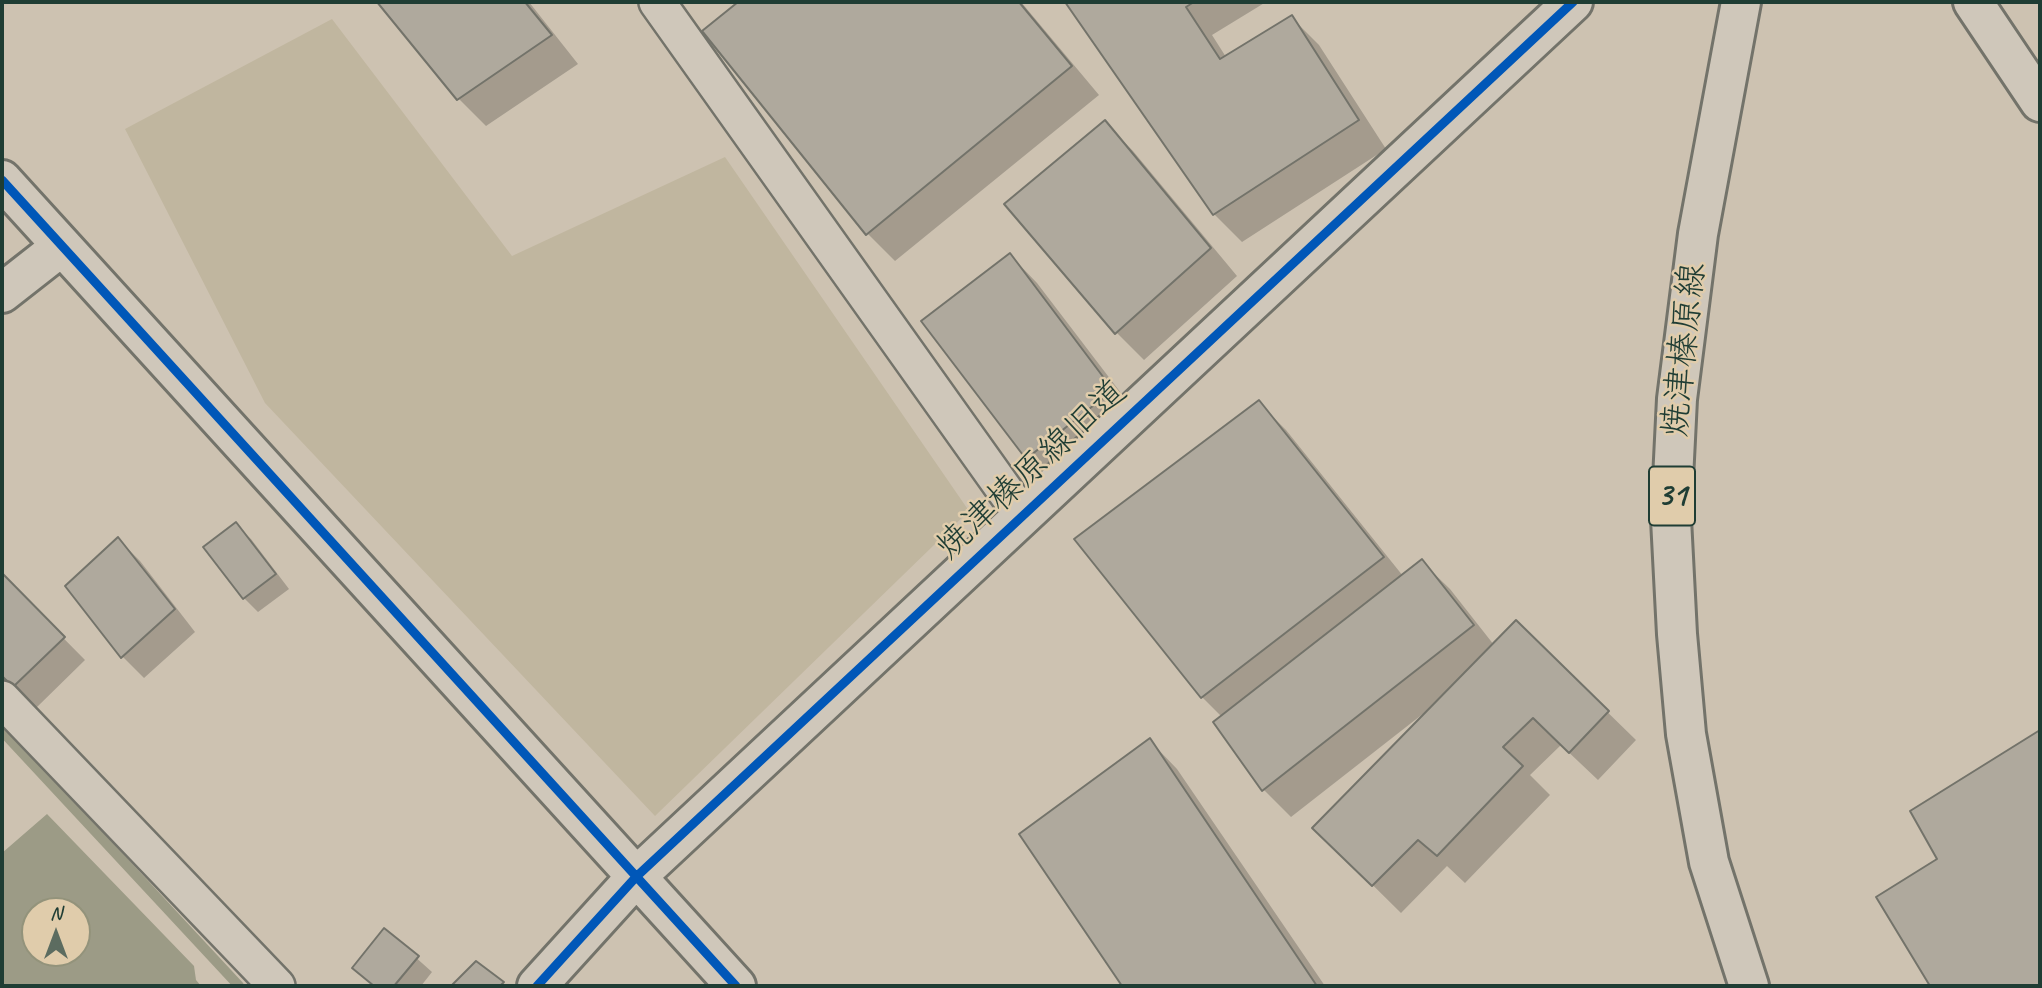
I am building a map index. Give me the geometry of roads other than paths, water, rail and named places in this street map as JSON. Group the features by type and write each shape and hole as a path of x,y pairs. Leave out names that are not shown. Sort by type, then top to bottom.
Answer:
{"street":[{"path":"657,2 1023,516"},
{"name":"焼津榛原線旧道","path":"537,986 636,877 1573,2"},
{"name":"焼津榛原線","path":"1741,2 1698,234 1677,399 1671,519 1686,734 1709,862 1749,986"},
{"path":"1973,2 2040,102"},
{"path":"2,180 736,986"},
{"path":"2,293 62,246"},
{"path":"2,699 277,986"}],"waterway":[{"path":"2,731 239,986"}]}
